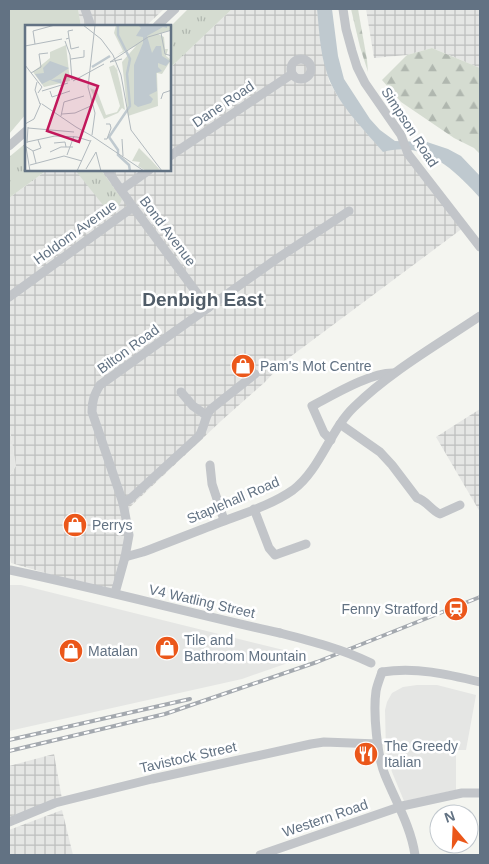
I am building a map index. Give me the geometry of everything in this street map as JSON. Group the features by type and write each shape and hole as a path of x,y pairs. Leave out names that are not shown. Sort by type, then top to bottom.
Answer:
{"street":[{"path":"85,9 91,25"},
{"path":"158,25 175,9"},
{"name":"Simpson Road","path":"343,9 346,29 357,67 364,83 400,135 408,154 480,248"},
{"name":"Dane Road","path":"171,155 292,74"},
{"path":"9,146 25,132"},
{"name":"Bond Avenue","path":"108,171 208,308"},
{"path":"121,190 148,171"},
{"name":"Holdom Avenue","path":"9,297 133,207"},
{"name":"Bilton Road","path":"115,593 129,535 123,503 92,412 92,403 100,385 349,210"},
{"name":"Staplehall Road","path":"125,557 143,552 254,509 276,500 295,489 307,476 340,424 353,408 394,373 480,316"},
{"name":"Staplehall Road","path":"331,440 324,434 312,406 384,372 394,373"},
{"path":"123,503 130,499 199,436 203,430 206,415 254,374"},
{"path":"181,392 193,406 206,415"},
{"path":"340,424 380,452 417,498 422,499 434,511 440,514 460,505"},
{"path":"210,465 212,484 224,520"},
{"path":"254,509 270,548 275,555 306,544"},
{"name":"V4 Watling Street","path":"9,568 331,647 371,663 382,672"},
{"path":"415,855 407,823 379,756 375,700 376,689 382,672 398,670 436,672 480,682"},
{"name":"Tavistock Street","path":"9,822 55,803 161,777 311,744 324,742 378,744"},
{"name":"Western Road","path":"260,855 400,807 462,793 480,793"}],"shaded area":[{"path":"78,9 164,9 147,25 81,25"},
{"path":"232,9 317,9 329,81 337,95 356,121 383,151 404,149 463,228 286,360 264,383 130,507 115,593 11,563 9,551 9,477 16,466 9,423 9,198 46,171 171,171 171,67"},
{"path":"317,9 332,9 338,56 344,79 370,119 380,130 395,141 427,142 448,149 461,156 480,176 480,198 460,177 438,160 412,150 398,149 383,152 358,124 342,103 330,82 322,55"},
{"path":"366,9 480,9 480,68 432,48 407,55 374,58"},
{"path":"480,409 480,512 436,437"},
{"path":"9,423 16,466 9,477"},
{"path":"9,585 21,585 308,656 242,679 9,731"},
{"path":"437,685 476,695 466,750 456,750 456,790 404,801 386,752 385,710 392,693 403,687"},
{"path":"54,754 62,799 9,817 9,766"},
{"path":"62,810 73,855 9,855 9,830"}],"green space":[{"path":"9,9 78,9 81,25 25,25 25,115 9,134"},
{"path":"188,9 232,9 171,67 171,26"},
{"path":"351,9 358,9 368,72 360,47"},
{"path":"432,48 480,68 480,154 474,148 454,138 401,102 382,80 407,55"},
{"path":"25,144 25,171 46,171 9,198 9,157"},
{"path":"76,171 102,171 122,199 118,209 111,215"}],"railway":[{"path":"9,751 165,714 317,662 480,597"},
{"path":"9,740 190,699"}],"place":[{"name":"Pam's Mot Centre","path":"243,366"},
{"name":"Perrys","path":"75,525"},
{"name":"Fenny Stratford","path":"456,609"},
{"name":"Tile and Bathroom Mountain","path":"167,648"},
{"name":"Matalan","path":"71,651"},
{"name":"The Greedy Italian","path":"366,754"}],"district":[{"name":"Denbigh East","path":"203,299"}]}
